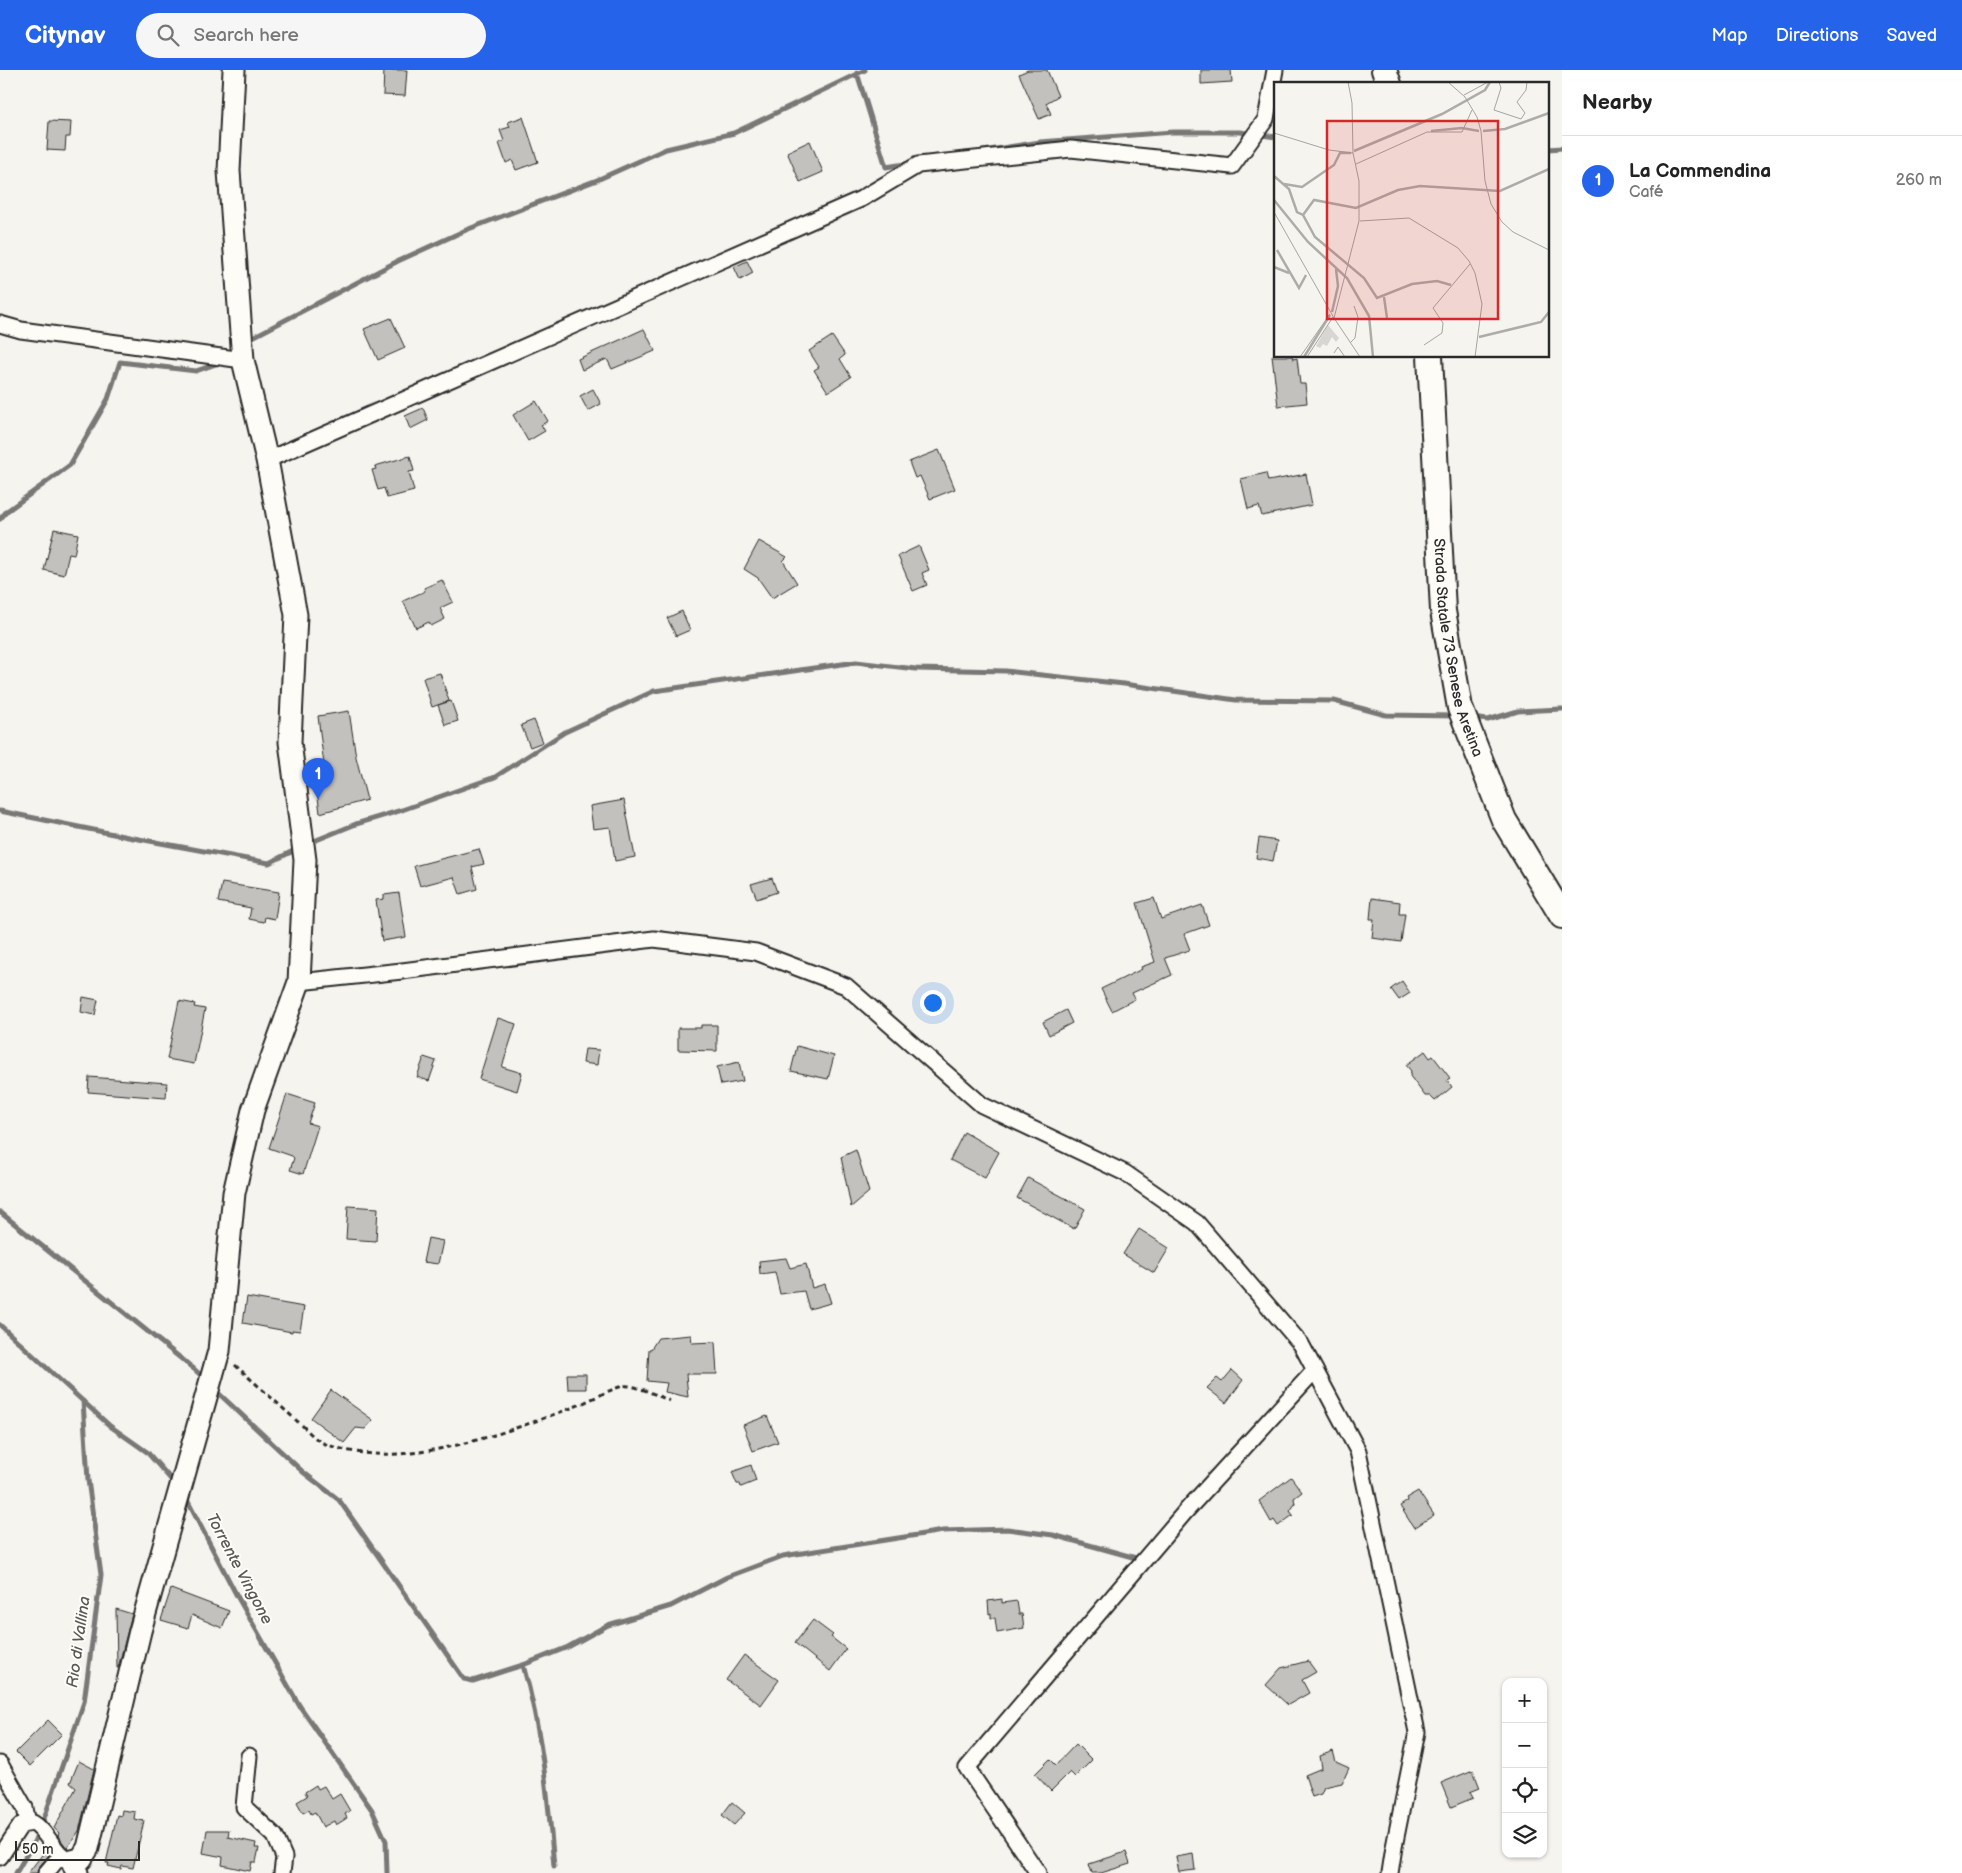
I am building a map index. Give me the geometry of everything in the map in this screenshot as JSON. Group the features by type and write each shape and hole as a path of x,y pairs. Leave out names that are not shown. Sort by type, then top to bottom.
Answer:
{"main road":[{"path":"1384,70 1388,82"},
{"name":"Strada Statale 73 Senese Aretina","path":"1430,358 1443,611 1460,708 1504,820 1562,916"}],"street":[{"path":"46,1873 81,1859 88,1848 140,1631 219,1351 234,1193 253,1110 299,982 305,860 290,742 296,615 266,460 242,360 229,171 234,70"},
{"path":"266,460 861,199 918,165 1071,148 1232,166 1266,119 1275,70"},
{"path":"0,324 21,330 242,360"},
{"path":"299,982 654,939 756,952 846,986 982,1105 1125,1173 1197,1223 1301,1344 1358,1451 1417,1732 1390,1873"},
{"path":"1038,1873 968,1768 1185,1512 1315,1370"},
{"path":"250,1756 244,1807 276,1836 284,1856 282,1873"},
{"path":"0,1764 37,1828 70,1863"},
{"path":"0,1857 22,1825 37,1828"}],"path":[{"path":"219,1351 321,1442 369,1454 434,1450 463,1443 524,1426 624,1386 647,1391 670,1401"}],"building":[{"path":"384,70 407,70 405,96 383,95"},
{"path":"1028,70 1047,70 1058,96 1046,103 1051,114 1039,119 1019,74"},
{"path":"1201,70 1231,70 1232,82 1201,84"},
{"path":"523,117 538,162 516,170 512,160 506,163 499,143 504,141 500,130 510,127 508,122"},
{"path":"49,121 71,122 70,137 66,137 65,151 47,150"},
{"path":"810,141 823,172 800,182 787,152"},
{"path":"747,261 753,273 740,280 734,267"},
{"path":"391,318 405,348 378,360 364,329"},
{"path":"644,329 655,351 612,369 607,359 582,370 578,359"},
{"path":"832,336 845,355 840,359 851,377 828,392 814,370 819,367 809,351"},
{"path":"1272,356 1274,358 1297,358 1300,384 1305,384 1307,403 1278,406"},
{"path":"593,389 601,404 588,411 580,396"},
{"path":"536,401 548,421 541,425 545,431 528,441 513,415"},
{"path":"423,408 428,420 410,429 405,416"},
{"path":"939,450 955,489 930,499 920,476 915,478 909,462"},
{"path":"410,456 414,471 409,472 414,491 387,498 384,488 378,490 372,470 376,469 375,466"},
{"path":"1266,473 1268,481 1306,474 1312,505 1262,516 1259,506 1248,509 1241,479"},
{"path":"54,529 78,534 74,555 69,554 64,575 44,570"},
{"path":"759,541 787,557 783,561 797,583 772,598 758,578 744,569"},
{"path":"919,546 929,570 922,573 927,585 913,591 898,556"},
{"path":"442,580 453,602 440,608 445,619 431,626 429,622 416,628 403,601 425,591 424,588"},
{"path":"682,611 690,630 676,636 667,618"},
{"path":"440,673 449,701 432,707 423,678"},
{"path":"451,701 458,721 445,725 438,705"},
{"path":"349,711 356,757 367,800 320,813 314,766 324,765 318,716"},
{"path":"534,720 543,742 530,747 521,725"},
{"path":"624,800 635,857 615,861 610,827 593,829 590,806"},
{"path":"1259,838 1277,841 1273,861 1256,858"},
{"path":"479,849 484,864 472,867 477,889 460,894 454,877 420,886 414,866"},
{"path":"772,878 777,892 757,899 751,884"},
{"path":"222,883 279,892 275,919 265,917 264,922 249,919 251,908 218,902"},
{"path":"399,893 406,937 382,941 376,900 384,899 384,895"},
{"path":"1154,898 1161,919 1202,905 1209,925 1184,934 1190,950 1165,958 1172,975 1132,993 1135,999 1112,1011 1101,989 1142,969 1141,967 1155,962 1137,903"},
{"path":"1372,898 1400,902 1399,914 1405,914 1401,942 1372,938 1374,919 1370,919"},
{"path":"1402,981 1410,993 1399,1000 1391,989"},
{"path":"83,997 98,1000 95,1015 81,1012"},
{"path":"179,1001 195,1004 194,1007 205,1009 194,1064 167,1059"},
{"path":"1066,1010 1072,1023 1049,1035 1043,1022"},
{"path":"498,1018 516,1024 502,1067 522,1073 517,1091 479,1079"},
{"path":"701,1025 717,1025 717,1051 678,1050 678,1028 701,1028"},
{"path":"797,1046 834,1056 828,1079 791,1071"},
{"path":"585,1049 599,1050 597,1065 583,1063"},
{"path":"1425,1051 1430,1058 1433,1056 1450,1078 1447,1080 1452,1087 1435,1101 1430,1096 1425,1096 1410,1076 1411,1071 1406,1065"},
{"path":"424,1057 436,1061 429,1081 417,1077"},
{"path":"739,1062 743,1081 721,1085 717,1067"},
{"path":"89,1077 167,1083 166,1098 88,1092"},
{"path":"287,1094 315,1103 308,1123 318,1126 303,1174 290,1170 294,1158 292,1156 269,1148"},
{"path":"964,1132 999,1152 985,1178 950,1160"},
{"path":"856,1150 869,1192 851,1207 841,1157"},
{"path":"1028,1178 1085,1209 1074,1229 1017,1198"},
{"path":"348,1206 378,1208 376,1241 346,1239"},
{"path":"1139,1229 1169,1248 1154,1273 1123,1254"},
{"path":"428,1238 443,1241 438,1264 423,1262"},
{"path":"786,1258 790,1268 806,1264 812,1288 825,1284 831,1303 809,1309 804,1291 780,1294 775,1272 760,1274 759,1261"},
{"path":"247,1297 304,1307 300,1331 292,1330 292,1332 243,1323"},
{"path":"691,1335 692,1343 715,1342 717,1374 686,1374 688,1397 665,1392 667,1383 647,1381 649,1349 651,1349 658,1338"},
{"path":"1232,1370 1243,1380 1226,1403 1207,1388 1217,1378 1222,1382"},
{"path":"567,1374 586,1374 586,1389 568,1389"},
{"path":"331,1390 373,1420 365,1429 356,1428 344,1443 311,1418"},
{"path":"767,1416 778,1442 753,1451 743,1425"},
{"path":"751,1465 756,1481 741,1487 740,1484 737,1484 732,1472"},
{"path":"1291,1477 1302,1492 1294,1498 1295,1504 1290,1511 1293,1515 1278,1526 1274,1520 1271,1522 1259,1501"},
{"path":"1418,1491 1434,1515 1414,1528 1400,1506 1408,1501 1406,1498"},
{"path":"171,1589 229,1611 222,1628 192,1615 188,1628 161,1620"},
{"path":"1002,1599 1002,1603 1017,1601 1019,1614 1022,1614 1024,1628 997,1633 995,1618 991,1618 991,1613 989,1614 988,1601"},
{"path":"116,1609 132,1614 118,1668 117,1668"},
{"path":"813,1620 833,1635 831,1637 846,1649 830,1671 795,1643"},
{"path":"744,1655 779,1680 761,1705 726,1680"},
{"path":"1308,1661 1316,1672 1302,1680 1309,1693 1288,1705 1266,1685 1281,1668"},
{"path":"48,1720 62,1734 30,1766 16,1752"},
{"path":"1076,1744 1092,1760 1075,1777 1070,1772 1051,1791 1035,1774 1050,1759 1056,1765"},
{"path":"1333,1751 1336,1762 1349,1768 1342,1783 1324,1787 1321,1794 1312,1797 1305,1775 1322,1768 1320,1756"},
{"path":"79,1761 94,1769 79,1831 67,1848 54,1828 76,1788 70,1783"},
{"path":"1473,1770 1480,1788 1470,1792 1473,1798 1451,1807 1441,1783"},
{"path":"316,1785 318,1789 324,1786 332,1799 340,1794 350,1811 345,1814 347,1818 336,1825 334,1821 323,1827 315,1812 311,1814 309,1810 303,1813 297,1802 307,1796 305,1792"},
{"path":"732,1802 745,1813 734,1825 722,1815"},
{"path":"122,1810 135,1812 134,1819 144,1821 133,1868 122,1866 121,1869 108,1866 109,1863 106,1863 117,1815 121,1816"},
{"path":"207,1830 229,1830 228,1837 256,1843 255,1848 259,1848 256,1862 252,1862 250,1871 222,1865 223,1857 203,1853"},
{"path":"45,1851 49,1855 39,1867 37,1873 28,1873"},
{"path":"1126,1852 1130,1864 1101,1873 1092,1873 1089,1864"},
{"path":"1193,1854 1195,1870 1179,1872 1176,1857"}],"waterway":[{"path":"247,340 398,261 466,230 597,180 666,149 734,133 865,70"},
{"path":"857,73 886,167 911,163"},
{"path":"983,151 1040,142 1173,132 1240,132 1274,137"},
{"path":"1550,149 1562,148"},
{"path":"0,519 7,511 70,465 108,399 120,362 196,371 216,364 220,360"},
{"path":"309,843 356,824 495,777 565,732 654,691 856,662 916,669 1006,671 1124,684 1236,700 1334,701 1386,715 1456,716"},
{"path":"1471,718 1488,720 1518,711 1562,709"},
{"path":"0,811 269,863 299,848"},
{"path":"0,1212 205,1379"},
{"name":"Torrente Vingone","path":"0,1325 110,1426 147,1452 175,1484"},
{"path":"214,1389 303,1472 339,1500 464,1679 473,1681 523,1665 568,1647 608,1625 671,1606 727,1577 783,1556 943,1531 1007,1529 1053,1535 1136,1558"},
{"name":"Rio di Vallina","path":"16,1873 39,1833 84,1702 101,1575 88,1480 83,1401"},
{"name":"Torrente Vingone","path":"185,1496 237,1596 299,1705 372,1810 386,1841 387,1873"},
{"path":"523,1665 540,1740 554,1866"}],"place":[{"name":"La Commendina","path":"318,799"}]}
